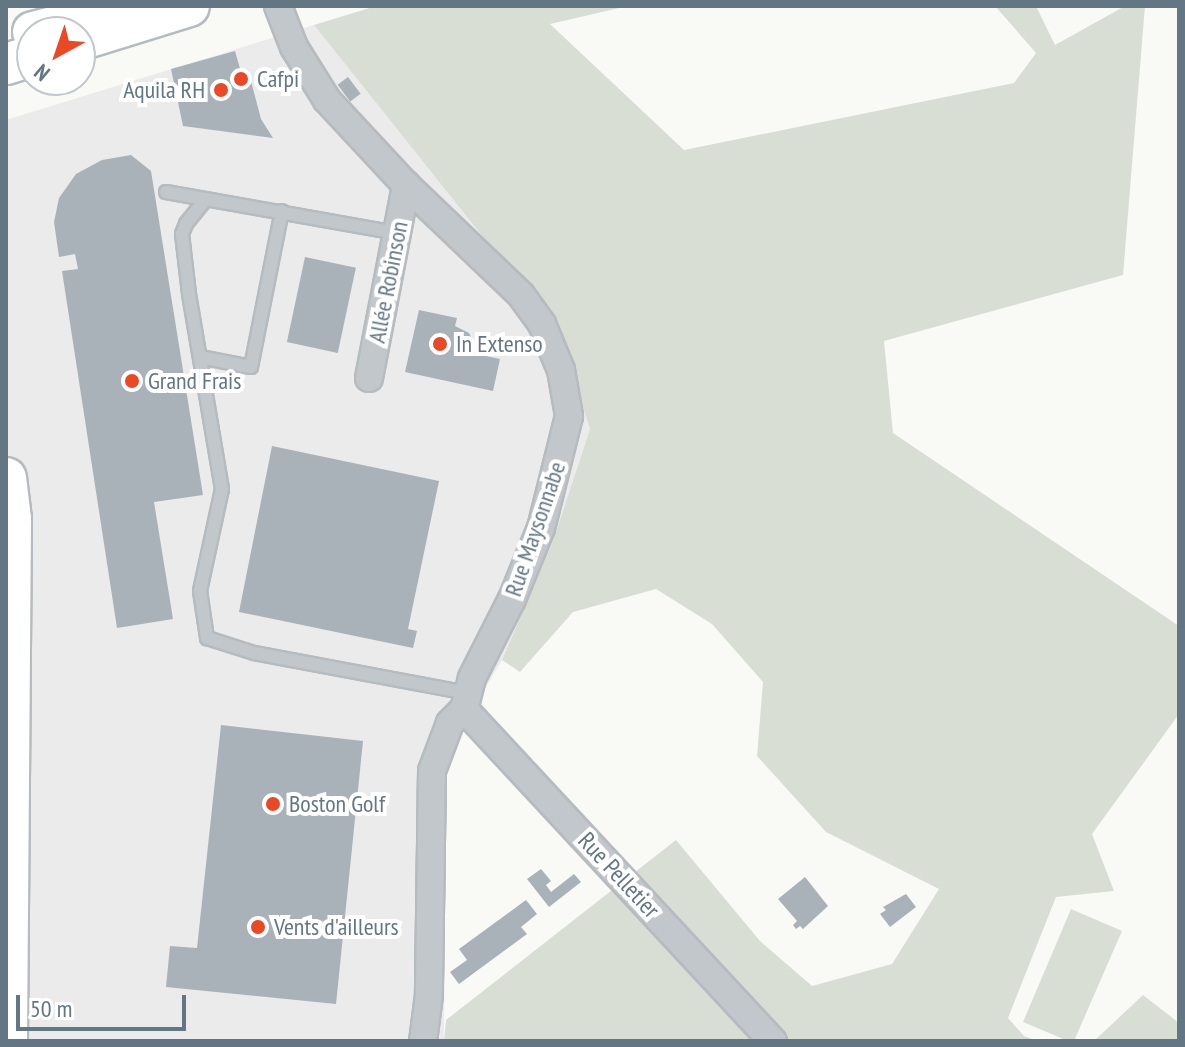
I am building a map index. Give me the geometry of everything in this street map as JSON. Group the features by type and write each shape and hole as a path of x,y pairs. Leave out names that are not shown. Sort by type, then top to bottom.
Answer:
{"main road":[{"path":"95,16 134,6"},
{"path":"96,35 189,6"},
{"path":"6,478 11,519 7,1041"}],"street":[{"name":"Rue Maysonnabe","path":"278,6 294,47 321,91 406,185 461,234 542,324 561,370 569,416 541,528 466,701 450,723 432,771 429,995 423,1041"},
{"name":"Allée Robinson","path":"369,378 406,185"},
{"name":"Rue Pelletier","path":"466,701 773,1041"}],"lane":[{"path":"166,192 397,233"},
{"path":"206,199 182,234 222,489 200,591 207,638 254,653 466,701"},
{"path":"200,357 251,367 282,211"}],"shaded area":[{"path":"376,6 628,6 550,24 684,150 1014,83 1036,53 995,6 1036,6 1055,45 1125,6 1145,6 1123,275 884,341 893,433 1179,626 1179,714 1092,834 1114,891 1056,897 1008,1018 1024,1036 1037,1041 444,1041 446,1020 676,840 760,941 812,986 892,964 939,889 826,832 757,756 763,682 712,624 656,589 573,612 520,672 502,660 553,541 590,429 558,331 314,25"},
{"path":"314,25 558,331 590,429 553,541 502,660 446,755 444,1041 6,1041 6,120 84,96 96,96 96,92"},
{"path":"1071,909 1122,931 1074,1041 1068,1041 1023,1022"},
{"path":"1143,995 1179,1023 1179,1041 1094,1041"}],"building":[{"path":"235,51 241,72 248,70 261,119 273,138 183,126 171,69"},
{"path":"348,77 361,94 350,102 338,85"},
{"name":"Grand Frais","path":"131,155 151,171 203,495 154,502 173,619 117,628 62,271 78,269 75,254 59,257 54,222 59,198 76,174 102,160"},
{"path":"305,257 356,268 338,353 287,342"},
{"path":"419,310 457,318 455,326 469,333 473,341 472,353 500,359 493,391 405,372"},
{"path":"272,446 439,481 408,629 417,631 413,648 239,612"},
{"path":"221,725 363,741 336,1004 166,987 170,946 197,948"},
{"path":"541,869 551,881 546,885 551,892 574,874 581,882 549,907 527,879"},
{"path":"805,877 828,906 803,929 800,926 796,929 793,925 797,921 778,899"},
{"path":"906,894 916,907 890,927 880,914 886,910 883,907"},
{"path":"526,900 537,914 521,927 527,934 459,984 450,972 467,960 459,949"}],"place":[{"name":"Cafpi","path":"241,79"},
{"name":"Aquila RH","path":"221,90"},
{"name":"In Extenso","path":"440,344"},
{"name":"Grand Frais","path":"132,381"},
{"name":"Boston Golf","path":"273,804"},
{"name":"Vents d'ailleurs","path":"258,927"}]}
